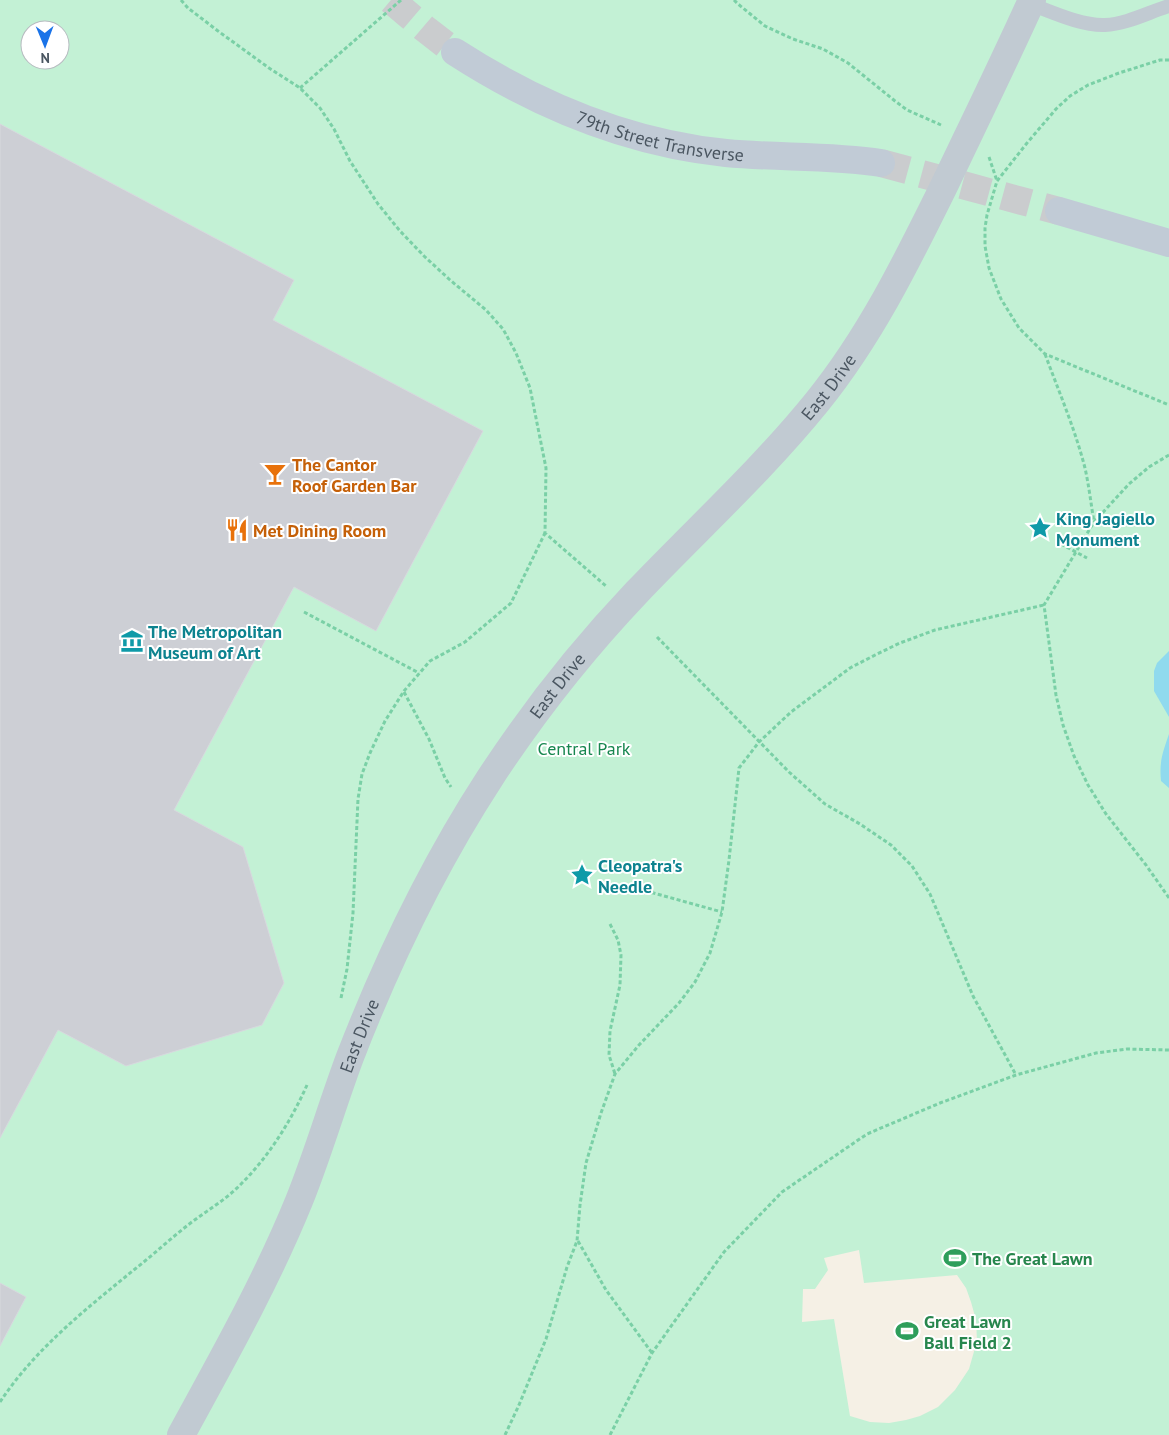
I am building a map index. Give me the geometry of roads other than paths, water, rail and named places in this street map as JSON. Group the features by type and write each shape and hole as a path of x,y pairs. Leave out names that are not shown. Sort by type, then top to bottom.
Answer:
{"main road":[{"name":"79th Street Transverse","path":"455,52 492,75 541,101 630,134 692,148 724,152 762,156 823,156 881,163"},
{"path":"1058,211 1169,243"}],"street":[{"name":"East Drive","path":"182,1435 271,1265 302,1194 348,1062 386,969 426,885 468,812 491,776 544,702 590,644 639,590 765,462 818,400 844,366 905,266 1031,2"}],"lane":[{"path":"1031,2 1057,14 1093,25 1107,25 1130,20 1169,6"}],"water":[{"path":"1169,651 1169,717 1154,691 1154,671 1157,663"},
{"path":"1169,734 1169,788 1161,781 1161,768 1162,757"}],"tunnel":[{"path":"391,0 455,52"},
{"path":"881,163 1059,211"}],"place":[{"name":"The Cantor Roof Garden Bar","path":"275,474"},
{"name":"King Jagiello Monument","path":"1040,528"},
{"name":"Met Dining Room","path":"237,530"},
{"name":"The Metropolitan Museum of Art","path":"132,641"},
{"name":"Cleopatra's Needle","path":"582,875"},
{"name":"The Great Lawn","path":"955,1258"},
{"name":"Great Lawn Ball Field 2","path":"907,1331"}],"park label":[{"name":"Central Park","path":"584,748"}]}
